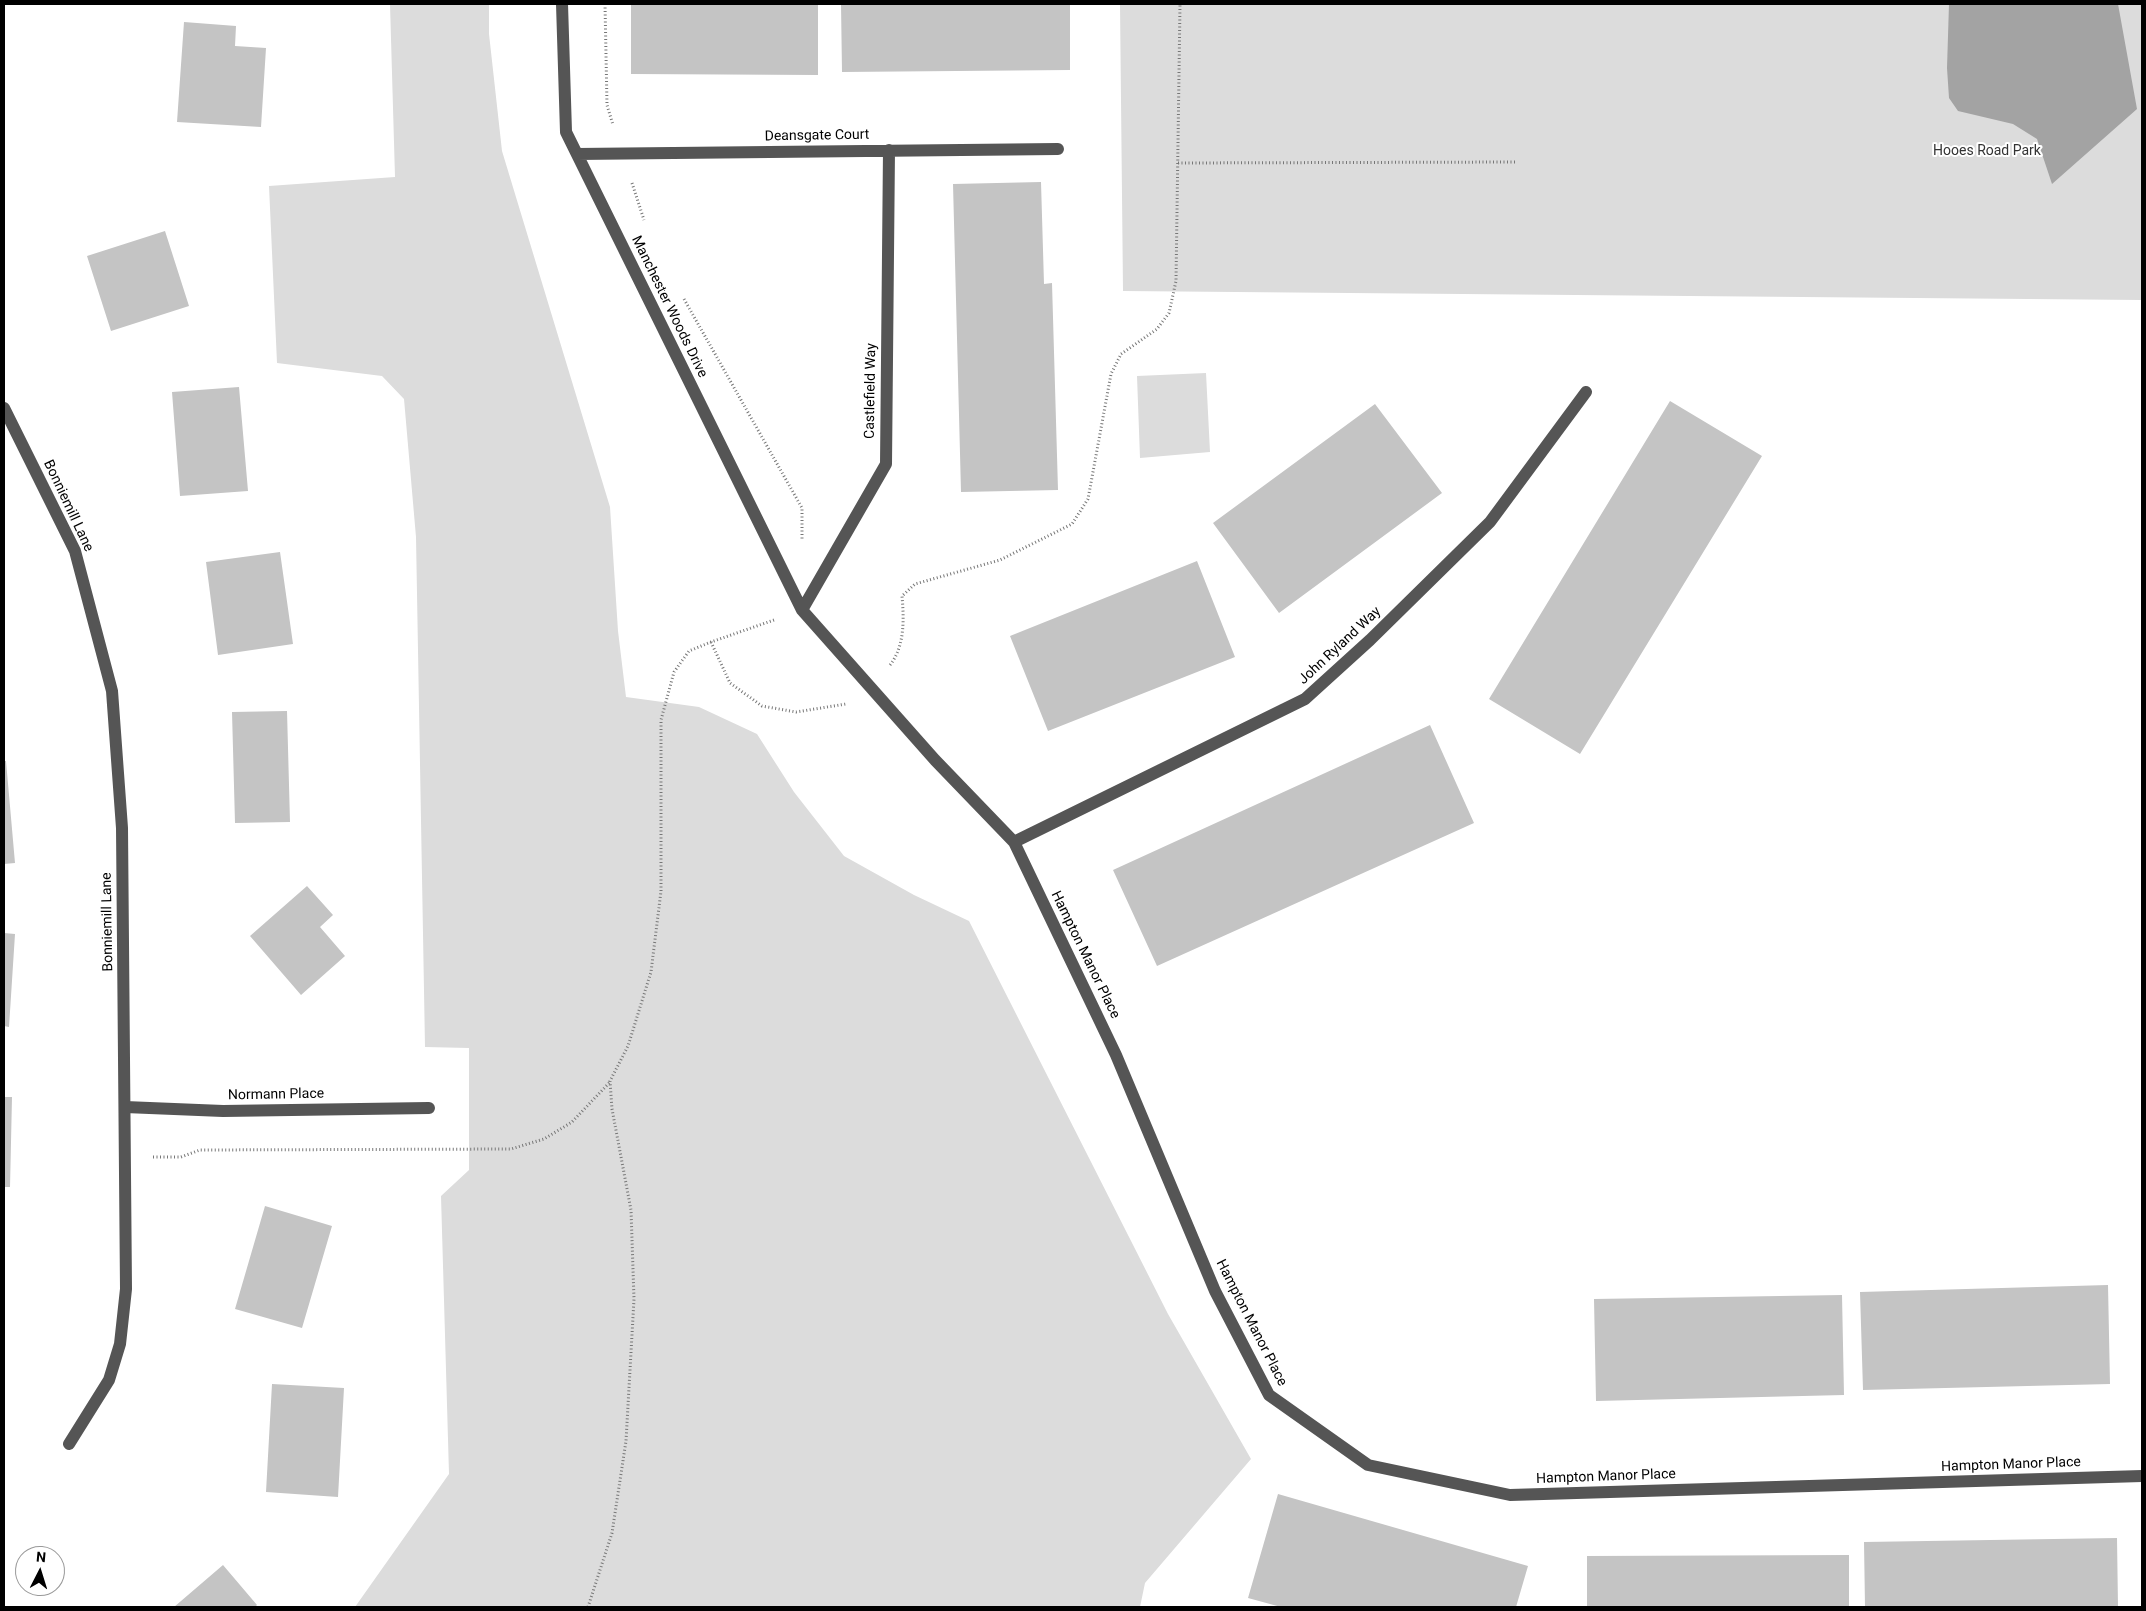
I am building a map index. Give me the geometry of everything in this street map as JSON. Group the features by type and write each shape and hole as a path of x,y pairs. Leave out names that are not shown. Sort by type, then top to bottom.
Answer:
{"street":[{"name":"Manchester Woods Drive","path":"562,4 566,132 802,610"},
{"name":"Deansgate Court","path":"577,154 1058,149"},
{"name":"Castlefield Way","path":"802,610 886,464 889,150"},
{"name":"John Ryland Way","path":"1014,842 1304,699 1370,640 1490,522 1586,392"},
{"name":"Bonniemill Lane","path":"4,408 9,433 75,551 112,691 122,828 126,1289 120,1344 109,1380 69,1444"},
{"name":"Hampton Manor Place","path":"802,610 935,760 1014,842 1116,1054 1215,1290 1269,1395 1368,1465 1510,1495 2142,1476"},
{"name":"Normann Place","path":"125,1107 223,1111 428,1108"}],"path":[{"path":"605,4 607,105 647,226"},
{"path":"711,642 730,683 762,706 796,712 859,701 897,656 905,622 902,596 915,584 1000,560 1072,524 1088,499 1110,374 1121,354 1157,328 1169,313 1176,281 1180,4"},
{"path":"1178,163 1516,162"},
{"path":"682,295 802,508 802,545"},
{"path":"125,1157 181,1157 200,1150 511,1149 544,1139 572,1122 610,1081 628,1046 651,972 661,891 661,720 674,672 689,651 802,610"},
{"path":"588,1607 612,1533 626,1441 634,1298 631,1210 612,1109 610,1081"}],"green space":[{"path":"390,4 489,4 489,34 502,151 610,507 618,631 626,697 699,707 757,734 794,792 844,856 914,895 969,921 1168,1314 1251,1459 1145,1583 1140,1607 355,1607 449,1474 441,1196 469,1170 469,1048 425,1047 416,537 404,399 382,376 277,363 269,186 395,177"},
{"name":"Hooes Road Park","path":"1120,4 2142,4 2142,300 1123,291"},
{"path":"1206,373 1210,452 1140,458 1137,376"}],"shaded area":[{"path":"1949,4 2118,4 2137,109 2052,184 2037,139 2013,124 1958,111 1949,98 1947,68"}],"building":[{"path":"631,4 818,4 818,75 631,74"},
{"path":"841,4 1070,4 1070,70 842,72"},
{"path":"184,22 236,26 235,46 266,48 261,127 177,122"},
{"path":"1041,182 1044,284 1052,283 1058,490 961,492 953,184"},
{"path":"165,231 189,306 111,331 87,256"},
{"path":"239,387 248,491 180,496 172,392"},
{"path":"1670,401 1762,456 1580,754 1489,699"},
{"path":"1375,404 1442,493 1279,613 1213,523"},
{"path":"280,552 293,644 218,655 206,562"},
{"path":"1197,561 1235,657 1048,731 1010,636"},
{"path":"287,711 290,822 235,823 232,712"},
{"path":"1430,725 1474,823 1157,966 1113,870"},
{"path":"4,761 6,761 15,863 4,864"},
{"path":"307,886 333,915 320,927 345,956 301,995 250,936"},
{"path":"4,933 15,934 9,1027 4,1026"},
{"path":"4,1097 12,1097 10,1187 4,1187"},
{"path":"265,1206 332,1226 302,1328 235,1309"},
{"path":"2108,1285 2110,1384 1863,1390 1860,1292"},
{"path":"1842,1295 1844,1395 1596,1401 1594,1299"},
{"path":"272,1384 344,1388 338,1497 266,1492"},
{"path":"1278,1494 1528,1566 1516,1607 1281,1607 1248,1598"},
{"path":"2117,1538 2118,1607 1865,1607 1864,1542"},
{"path":"1849,1555 1849,1607 1587,1607 1587,1556"},
{"path":"223,1565 257,1605 255,1607 174,1607"}]}
